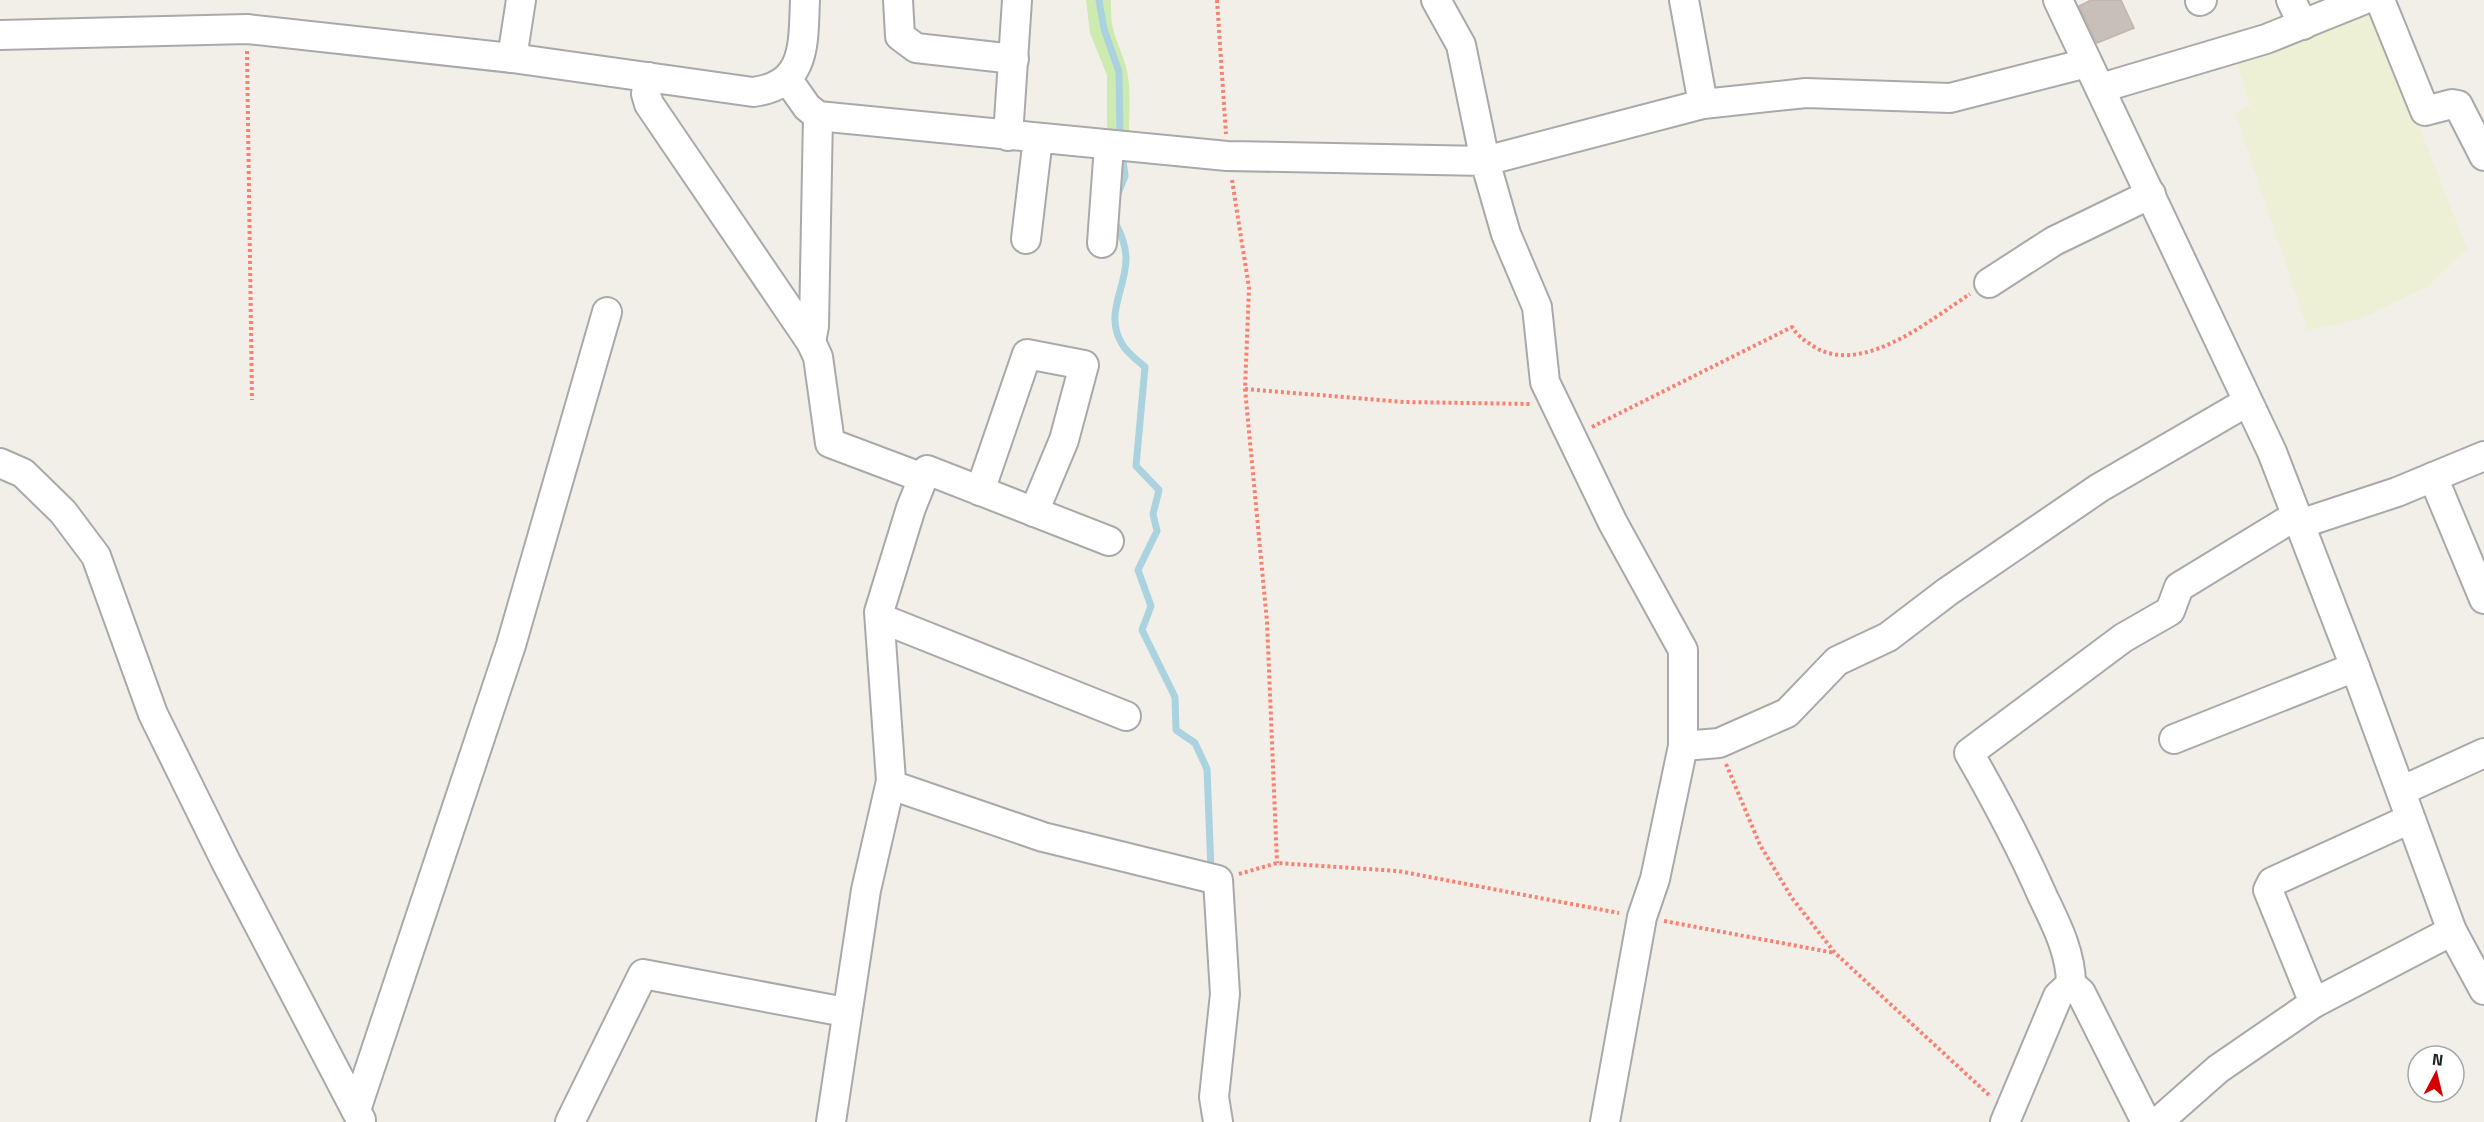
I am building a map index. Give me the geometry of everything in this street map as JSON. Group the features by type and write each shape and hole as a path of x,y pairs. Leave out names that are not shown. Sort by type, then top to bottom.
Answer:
{"street":[{"path":"512,58 521,0"},
{"path":"0,35 247,29 512,58 753,92 770,90 788,80 796,69 801,54 805,0"},
{"path":"898,0 900,36 916,48 1014,59"},
{"path":"1008,136 1017,0"},
{"path":"1436,0 1461,45 1485,161 1506,234 1537,307 1545,381 1613,523 1683,650 1683,746 1654,879 1642,917 1605,1122"},
{"path":"1684,0 1703,104"},
{"path":"2058,0 2271,452 2355,667 2452,931 2484,990"},
{"path":"2101,88 2225,53 2297,12 2364,0"},
{"path":"2380,0 2425,111 2452,104 2458,105 2484,156"},
{"path":"788,80 807,107 818,116 1227,156 1485,161 1703,104 1806,93 1950,98 2086,63"},
{"path":"648,78 646,94 649,104 811,342 818,357 830,442 923,478"},
{"path":"811,342 814,326 818,116"},
{"path":"1026,239 1038,138"},
{"path":"1102,243 1110,146"},
{"path":"1989,283 2054,241 2151,194"},
{"path":"359,1116 511,645 607,312"},
{"path":"980,491 1027,354 1084,365 1064,441 1034,512"},
{"path":"1683,746 1719,743 1787,713 1837,661 1888,637 1947,592 2099,488 2247,402"},
{"path":"2146,1122 2081,993 2071,984 2061,937 2017,838 1970,753 2122,638 2170,611 2179,587 2299,520 2433,477 2484,456"},
{"path":"0,463 23,473 55,504 96,556 153,714 226,862 359,1116"},
{"path":"831,1122 845,1012 866,890 891,785 880,618 911,508 923,478 927,470 1109,541"},
{"path":"2433,477 2484,599"},
{"path":"880,618 1126,716"},
{"path":"2174,739 2355,667"},
{"path":"2401,791 2484,753"},
{"path":"891,785 1043,837 1218,880 1225,994 1214,1097 1218,1122"},
{"path":"2314,1003 2268,890 2272,882 2410,819"},
{"path":"2158,1122 2218,1069 2314,1003 2452,931"},
{"path":"570,1122 643,974 845,1012"},
{"path":"2007,1118 2058,996 2071,984"}],"path":[{"path":"1217,0 1227,156 1250,288 1245,389 1267,622 1277,863"},
{"path":"247,29 252,400"},
{"path":"1572,437 1792,327 1799,338 1820,350 1843,356 1863,353 1886,347 1989,283"},
{"path":"1245,389 1404,402 1555,404"},
{"path":"1719,743 1731,779 1760,844 1792,898 1835,952 2007,1118"},
{"path":"1218,880 1277,863 1398,871 1835,952"}],"green space":[{"path":"1086,0 1111,0 1113,26 1129,81 1129,137 1107,134 1107,75 1090,33"},
{"path":"2372,6 2467,249 2428,286 2358,320 2308,330 2235,112 2250,106 2236,57"}],"building":[{"path":"2091,0 2121,0 2134,28 2097,43 2079,6"}],"waterway":[{"path":"1099,0 1104,29 1119,72 1120,138"},
{"path":"1118,194 1125,176 1122,152"},
{"path":"1114,220 1126,254 1125,270 1115,312 1117,333 1122,344 1145,367 1136,466 1159,490 1153,514 1157,531 1138,570 1151,606 1142,630 1175,697 1176,730 1195,743 1207,769 1211,870"}]}
